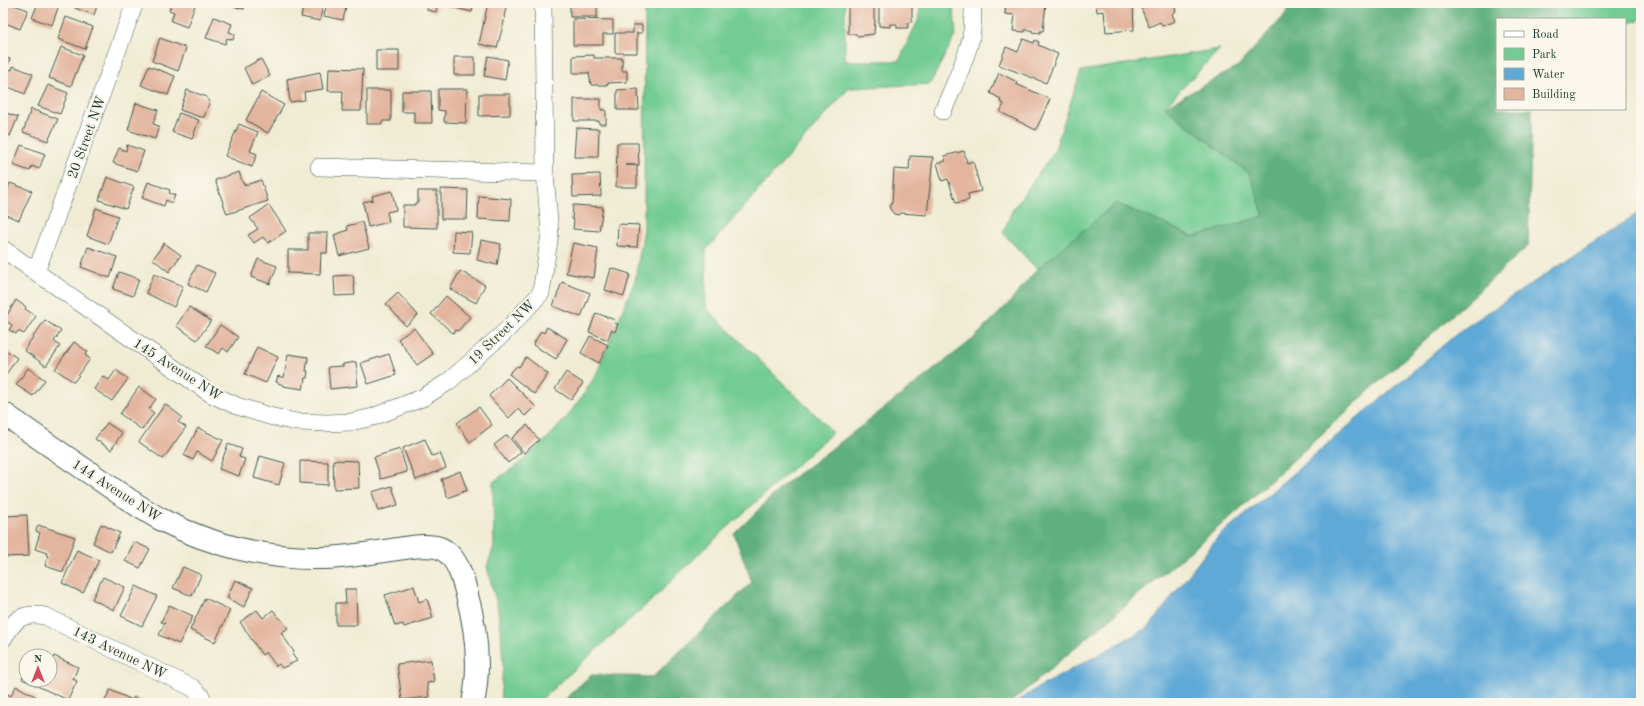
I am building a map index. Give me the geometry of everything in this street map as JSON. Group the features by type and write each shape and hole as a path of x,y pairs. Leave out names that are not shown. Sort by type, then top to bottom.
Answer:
{"street":[{"name":"20 Street NW","path":"36,272 136,3"},
{"name":"19 Street NW","path":"422,398 448,382 506,332 541,293 550,234 545,173 543,3"},
{"path":"943,111 967,52 971,38 973,26 973,3"},
{"path":"319,167 545,173"},
{"name":"145 Avenue NW","path":"3,249 211,394 237,406 269,416 296,422 351,422 373,417 422,398"},
{"name":"144 Avenue NW","path":"3,413 140,507 166,522 192,534 257,553 287,557 319,558 356,556 409,547 431,546 444,550 450,555 458,567 473,614 477,656 473,703"},
{"name":"143 Avenue NW","path":"3,639 19,618 27,614 44,616 185,683 201,696 204,703"}],"green space":[{"path":"645,3 845,3 845,61 899,61 920,16 920,3 953,3 956,34 930,84 849,88 706,250 706,308 833,432 704,549 654,598 537,703 500,703 503,665 501,631 497,605 487,567 494,546 493,482 517,465 546,440 567,417 585,392 596,375 635,280 644,229"},
{"path":"1289,3 1557,3 1553,18 1496,18 1496,110 1532,110 1528,246 1233,515 1010,703 563,703 570,694 591,675 653,677 752,582 734,534 781,487 972,340 1010,302 1037,269 1116,203 1194,237 1264,216 1250,174 1164,107 1237,67 1286,14"},
{"path":"1557,3 1641,3 1641,19 1626,25 1626,18 1553,18"},
{"path":"1220,49 1164,107 1250,174 1264,216 1194,237 1116,203 1037,269 1003,233 1013,209 1054,152 1081,71"}],"water":[{"path":"1641,211 1641,703 1016,703 1034,690 1149,627 1217,538 1460,331"}],"building":[{"path":"8,3 28,10 20,29 3,22 3,15"},
{"path":"38,3 53,3 59,5 52,25 32,18"},
{"path":"77,3 98,3 94,15 75,8"},
{"path":"172,3 196,3 187,27 171,21 174,12 169,10"},
{"path":"223,3 245,3 244,9"},
{"path":"304,3 323,3 320,21 301,17"},
{"path":"327,3 347,3 343,20 324,16"},
{"path":"428,3 440,3 440,7 437,6 436,12 427,10"},
{"path":"443,3 474,3 472,12 443,5"},
{"path":"488,3 507,3 505,18 497,48 479,44"},
{"path":"570,3 597,3 597,17 570,17"},
{"path":"848,3 867,3 867,5 874,5 874,34 858,36 856,34 848,34"},
{"path":"879,3 912,3 912,22 908,22 908,28 897,28 897,24 890,24 890,27 879,26"},
{"path":"1006,3 1046,3 1043,31 1040,31 1040,33 1032,32 1032,30 1025,30 1025,32 1013,31 1015,15 1005,14"},
{"path":"1096,3 1133,3 1134,30 1106,32 1104,11 1097,12"},
{"path":"1139,3 1173,3 1176,11 1172,14 1175,21 1162,26 1160,22 1149,27"},
{"path":"66,17 93,27 85,49 58,39"},
{"path":"214,17 232,24 229,32 235,34 233,40 227,38 225,44 206,38"},
{"path":"573,19 613,20 613,34 603,34 603,45 573,45"},
{"path":"633,25 642,25 642,33 637,33 637,53 615,53 615,33 633,33"},
{"path":"160,38 186,48 178,71 152,61"},
{"path":"1023,39 1034,43 1035,40 1039,42 1038,45 1058,54 1046,83 999,65 1006,47 1018,52"},
{"path":"61,47 83,55 71,86 49,78"},
{"path":"376,50 399,50 399,71 376,71"},
{"path":"594,55 594,58 622,58 622,71 627,71 627,82 608,83 608,85 591,85 589,73 573,73 573,56"},
{"path":"488,56 508,60 505,80 484,76"},
{"path":"3,57 10,59 3,77"},
{"path":"454,57 475,57 475,75 454,75"},
{"path":"261,59 270,76 252,85 244,68"},
{"path":"13,66 33,74 25,94 6,86 8,79 6,78 9,69 12,70"},
{"path":"149,66 175,76 168,95 141,85"},
{"path":"329,68 363,69 361,111 342,111 343,91 328,91"},
{"path":"320,72 323,89 304,92 305,100 290,102 287,79"},
{"path":"999,73 1017,82 1016,84 1050,99 1036,130 1000,112 1004,104 1000,102 1001,99 990,93"},
{"path":"48,85 68,93 60,114 38,106"},
{"path":"438,89 467,89 466,123 444,122 445,111 438,110"},
{"path":"638,89 639,110 617,110 617,90"},
{"path":"187,90 207,97 210,101 204,117 180,110"},
{"path":"367,90 391,90 391,121 382,121 382,124 367,124"},
{"path":"402,91 431,91 432,123 414,123 414,112 402,112"},
{"path":"261,92 284,105 268,133 246,120"},
{"path":"479,94 510,94 510,115 479,116"},
{"path":"574,99 601,99 601,110 606,110 606,124 599,124 599,121 574,121"},
{"path":"136,103 158,110 153,124 159,126 155,139 128,130"},
{"path":"31,109 58,119 48,141 23,132"},
{"path":"3,112 18,117 10,136 3,134"},
{"path":"179,113 199,120 192,139 172,132"},
{"path":"239,124 258,132 250,151 257,154 252,167 225,156"},
{"path":"576,128 599,129 598,157 574,157"},
{"path":"617,143 638,143 639,165 637,165 637,187 616,187"},
{"path":"21,145 45,154 39,169 32,166 30,171 13,165"},
{"path":"127,145 144,151 137,171 113,163 119,148 126,151"},
{"path":"964,151 967,163 973,161 981,191 968,194 969,200 956,203 948,179 942,181 937,163 946,161 944,156"},
{"path":"910,156 933,157 927,215 901,213 899,215 894,214 890,209 892,203 894,169 909,170"},
{"path":"239,172 243,184 246,185 261,180 268,201 227,214 215,180"},
{"path":"600,174 601,196 573,197 572,175"},
{"path":"107,177 134,187 126,209 99,200"},
{"path":"148,182 170,190 169,193 175,195 172,203 166,200 164,206 142,198"},
{"path":"10,183 32,191 19,220 3,214 3,202"},
{"path":"441,189 468,190 467,219 441,219"},
{"path":"392,191 396,210 387,212 389,222 368,227 363,202 373,200 372,196"},
{"path":"418,191 437,191 437,228 403,227 403,205 415,205 415,203 418,203"},
{"path":"479,196 511,199 510,221 478,219"},
{"path":"269,205 286,231 268,243 263,237 254,243 248,235 258,229 250,218"},
{"path":"573,205 603,207 599,231 573,229"},
{"path":"96,208 118,216 108,244 87,236"},
{"path":"362,222 369,248 339,256 334,235 348,230 347,226"},
{"path":"618,224 639,225 637,247 617,246"},
{"path":"454,231 472,232 470,253 453,252"},
{"path":"308,233 328,233 327,253 321,253 320,274 288,273 288,250 308,250"},
{"path":"481,240 501,244 497,265 477,260"},
{"path":"164,243 181,255 169,272 153,259"},
{"path":"573,243 598,248 594,278 566,273"},
{"path":"88,247 117,257 110,278 81,267"},
{"path":"258,259 277,266 270,284 251,277"},
{"path":"197,265 215,273 206,292 188,284"},
{"path":"611,268 630,274 624,296 605,290"},
{"path":"460,271 485,285 476,303 450,289"},
{"path":"119,272 139,279 133,296 113,289"},
{"path":"154,274 183,286 174,307 146,293"},
{"path":"353,275 355,295 335,296 334,276"},
{"path":"562,282 590,293 581,317 553,306"},
{"path":"398,293 418,315 406,326 386,304"},
{"path":"446,296 470,317 458,331 456,330 453,333 431,314"},
{"path":"16,300 26,307 25,309 36,316 24,334 18,331 16,334 9,330 12,325 4,320"},
{"path":"189,307 211,321 197,340 176,326"},
{"path":"596,313 615,320 614,323 618,324 615,332 611,330 608,340 589,332"},
{"path":"45,320 61,331 54,341 60,346 46,366 24,350"},
{"path":"220,325 238,337 228,352 223,348 219,354 206,346"},
{"path":"547,327 567,339 556,359 533,345 541,331 544,333"},
{"path":"414,328 433,354 417,365 398,339"},
{"path":"590,336 608,345 599,363 581,353"},
{"path":"74,342 88,352 85,355 90,359 74,382 55,369"},
{"path":"257,347 278,357 266,383 245,374"},
{"path":"3,348 17,358 5,376 3,375"},
{"path":"288,354 308,357 306,371 308,371 307,378 305,378 303,389 283,386 276,382 278,376 284,378"},
{"path":"389,354 396,375 368,384 361,363"},
{"path":"526,357 548,374 534,394 509,374 517,366 519,367"},
{"path":"356,362 358,386 330,389 328,367 343,366 343,364"},
{"path":"28,368 45,380 33,396 16,385"},
{"path":"116,370 128,379 112,401 94,389 103,376 109,380"},
{"path":"566,372 583,383 571,400 555,389"},
{"path":"507,378 535,406 525,416 518,409 509,418 489,396"},
{"path":"139,387 156,399 149,409 154,413 142,430 120,414"},
{"path":"165,404 182,417 178,422 186,427 163,459 139,442"},
{"path":"479,407 492,425 470,442 457,423"},
{"path":"107,423 122,433 111,450 95,439"},
{"path":"527,425 539,440 524,453 512,438"},
{"path":"198,428 223,440 212,461 197,452 193,460 184,455"},
{"path":"507,435 521,452 508,463 494,445"},
{"path":"425,439 432,456 440,453 446,468 416,480 403,448"},
{"path":"228,444 242,449 239,457 245,459 239,476 219,469"},
{"path":"400,449 407,472 381,479 374,457"},
{"path":"260,456 285,463 279,485 254,478"},
{"path":"333,460 358,461 359,488 334,489"},
{"path":"300,461 328,462 328,485 300,483"},
{"path":"460,471 467,490 448,498 441,479"},
{"path":"392,486 398,505 378,511 372,492"},
{"path":"27,515 29,556 5,557 3,544 3,516"},
{"path":"101,524 120,533 111,552 93,543"},
{"path":"38,525 75,537 63,572 45,566 48,556 46,555 47,553 35,549 40,533 36,531"},
{"path":"134,542 150,549 140,568 125,561"},
{"path":"77,550 99,560 83,593 62,583"},
{"path":"183,567 201,575 192,596 173,588"},
{"path":"103,577 125,587 114,610 92,599"},
{"path":"235,580 253,588 244,607 227,598"},
{"path":"136,586 157,596 142,626 121,616"},
{"path":"414,586 419,602 427,599 433,618 404,627 403,624 395,626 385,595"},
{"path":"345,589 356,589 357,625 336,625 336,603 346,603"},
{"path":"205,598 230,610 215,642 190,630"},
{"path":"169,605 193,616 179,644 159,635 165,623 161,622"},
{"path":"257,610 263,618 273,610 288,628 281,633 294,652 292,654 297,661 282,668 279,664 276,666 266,652 262,655 240,622"},
{"path":"58,658 78,667 73,679 77,681 68,700 42,688 58,688"},
{"path":"431,660 434,682 427,683 429,697 402,700 397,664"},
{"path":"16,686 37,697 34,703 8,703 5,701 8,694 11,696"},
{"path":"110,690 132,700 134,697 148,703 104,703"}]}
